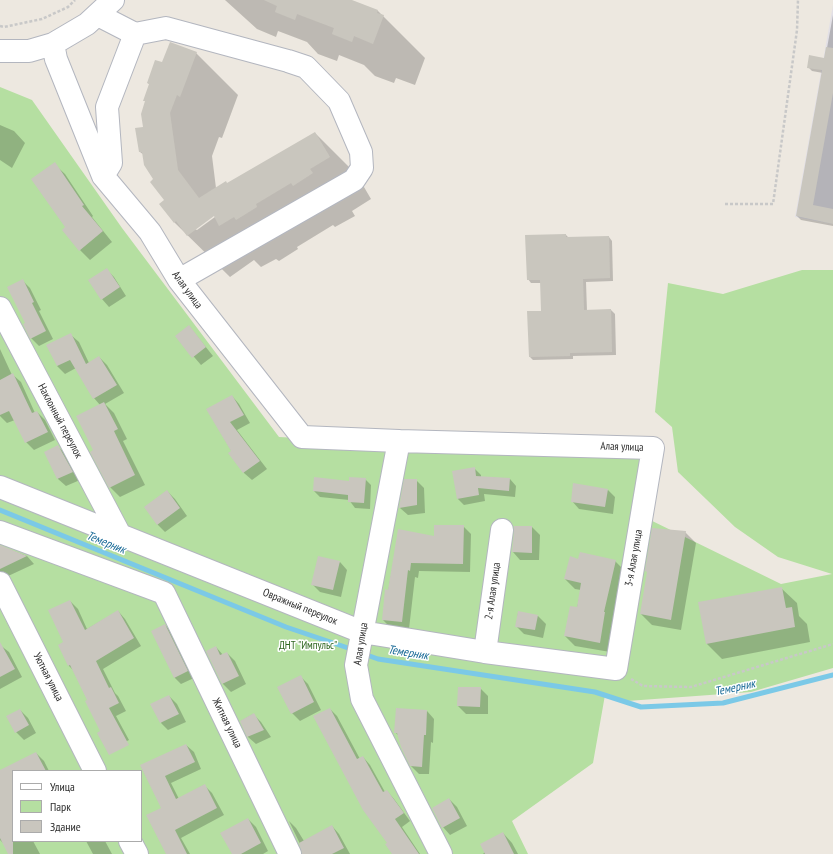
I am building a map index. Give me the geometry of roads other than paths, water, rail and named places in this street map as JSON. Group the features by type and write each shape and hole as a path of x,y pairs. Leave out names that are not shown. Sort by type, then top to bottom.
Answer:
{"street":[{"path":"0,51 28,51 53,44 87,24 106,7 135,34"},
{"path":"135,34 166,28 306,67 338,101 361,152 362,168 354,180 179,280"},
{"path":"103,176 111,163 107,107 135,34"},
{"name":"Алая улица","path":"53,44 56,59 103,176 150,232 179,280 302,437 653,448"},
{"name":"Наклонный переулок","path":"0,308 120,535"},
{"name":"Алая улица","path":"399,441 356,665 362,699 441,854"},
{"name":"3-я Алая улица","path":"616,668 653,448"},
{"name":"Овражный переулок","path":"0,487 362,632 485,652 616,668"},
{"name":"2-я Алая улица","path":"485,652 502,530"},
{"name":"Житная улица","path":"0,532 164,593 290,854"},
{"name":"Уютная улица","path":"0,583 94,770"},
{"path":"131,842 137,854"}],"waterway":[{"name":"Темерник","path":"0,510 286,627 354,650"},
{"name":"Темерник","path":"364,654 378,659 595,692 641,707 723,703 833,675"}],"park label":[{"name":"ДНТ \"Импульс\"","path":"308,646"}]}
